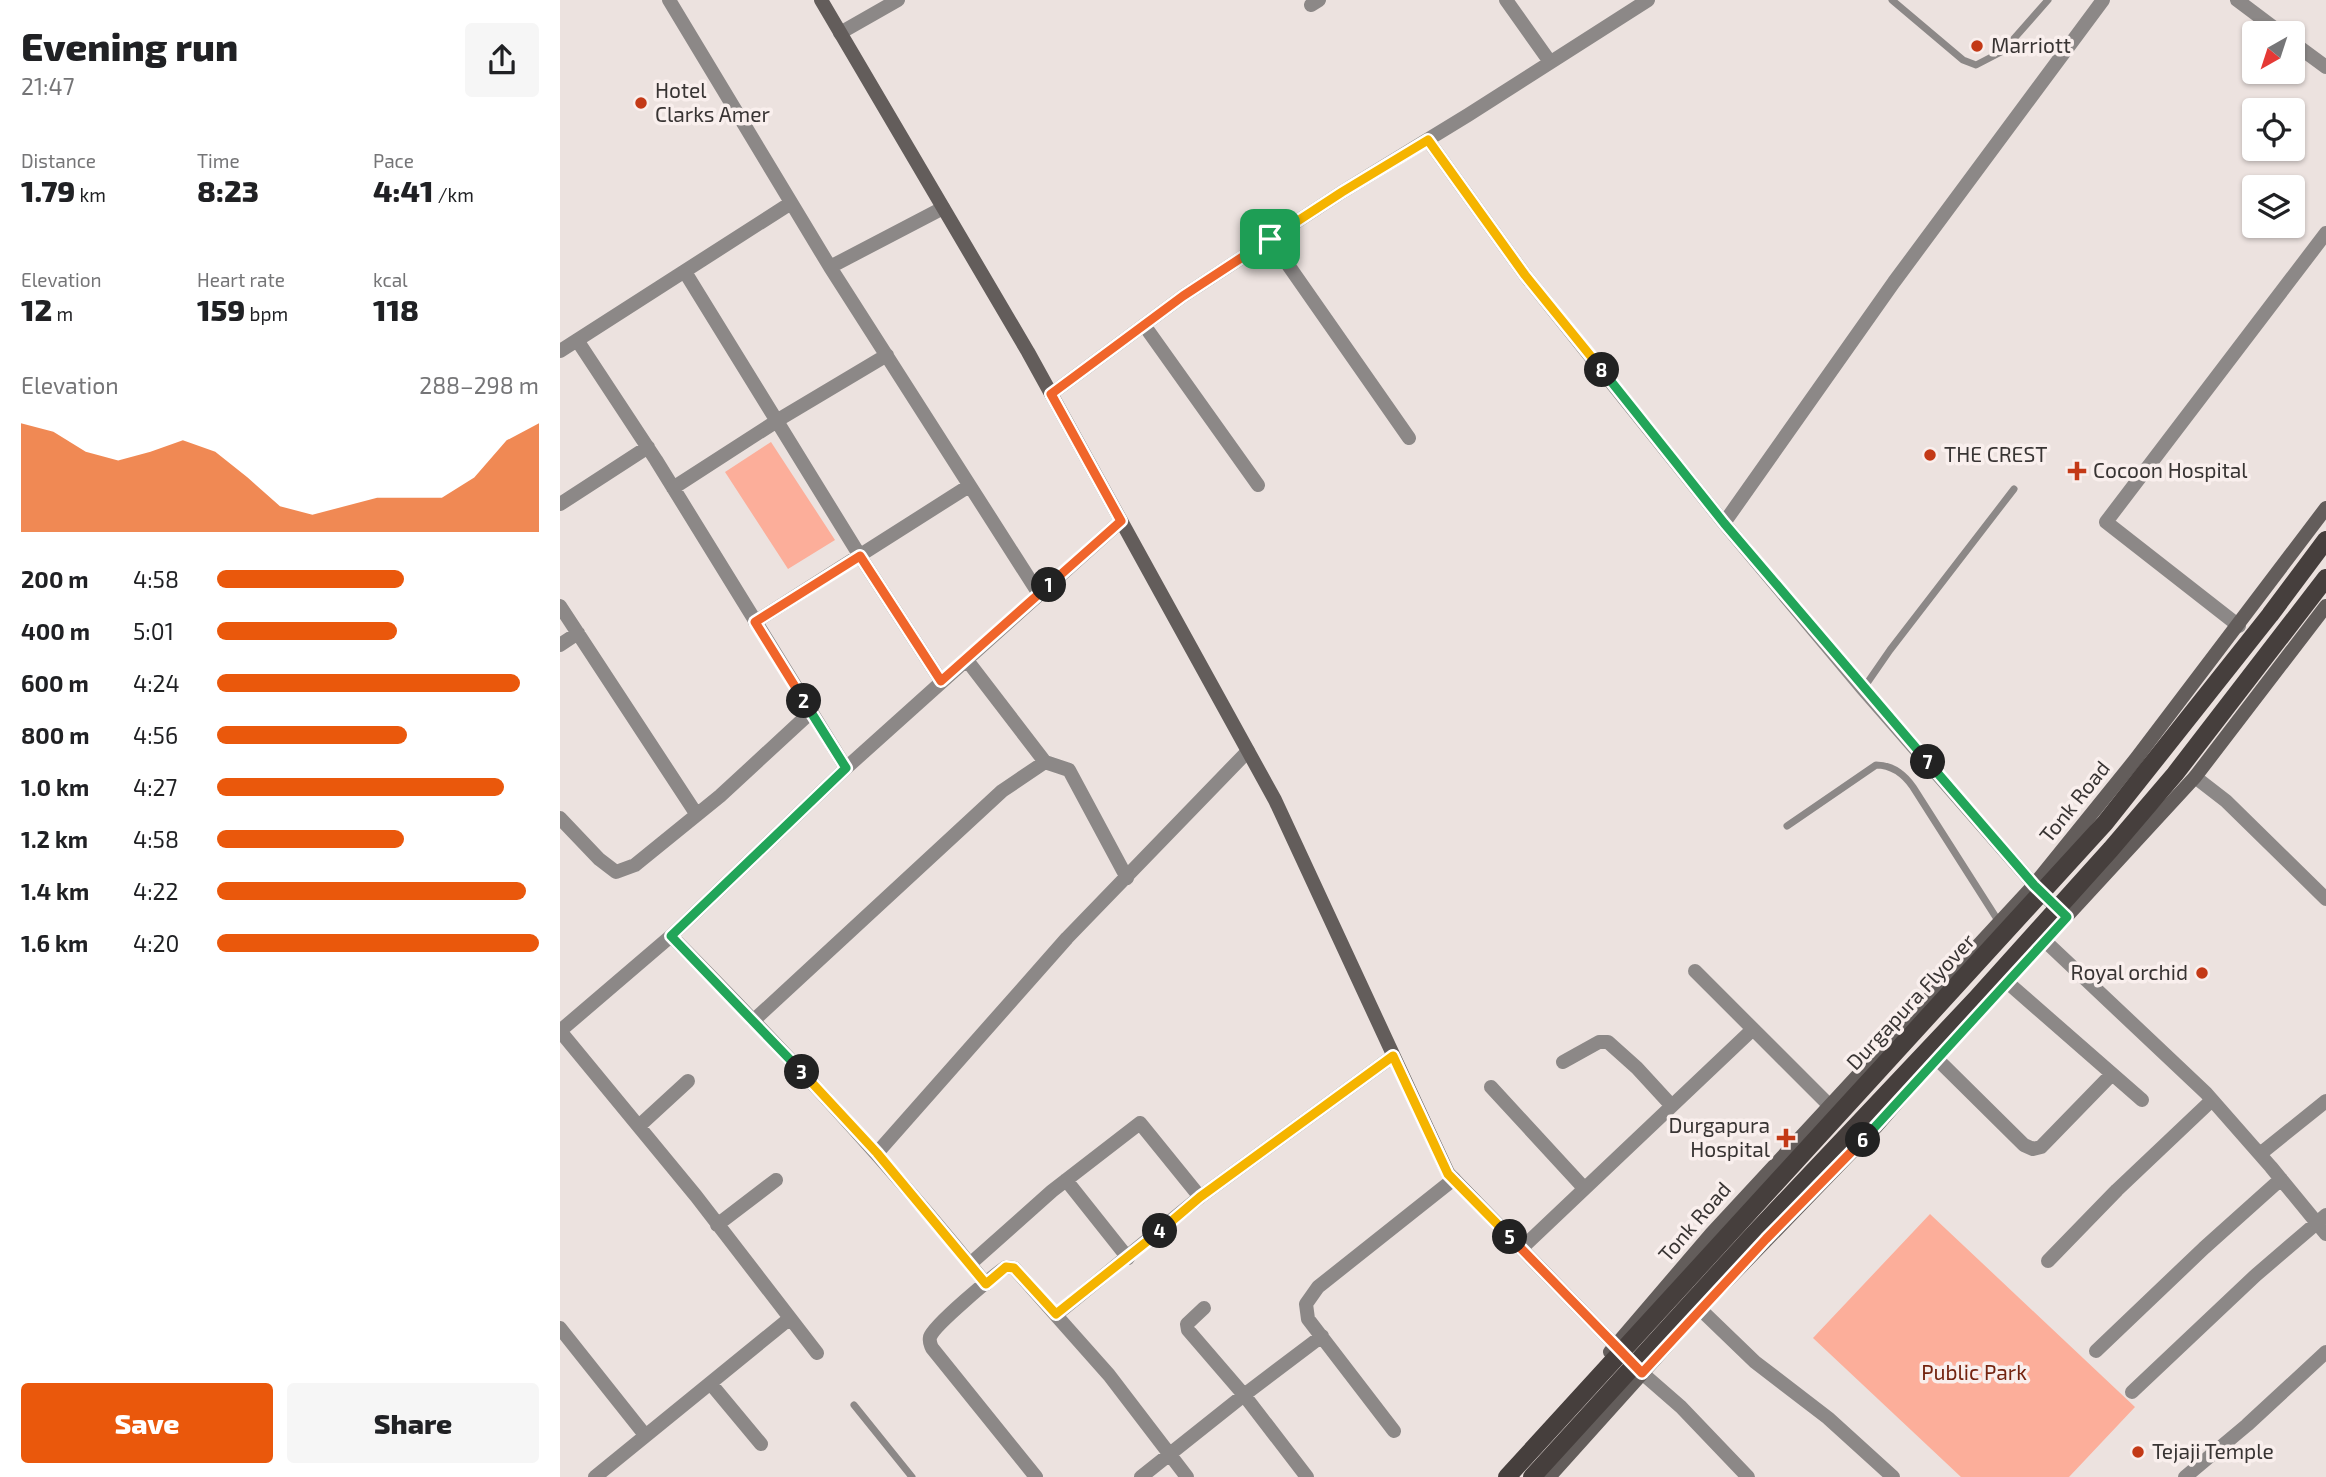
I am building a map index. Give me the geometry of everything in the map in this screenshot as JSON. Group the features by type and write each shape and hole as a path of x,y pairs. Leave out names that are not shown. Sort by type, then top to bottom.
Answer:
{"main road":[{"name":"Durgapura Flyover","path":"1507,1477 2105,823 2326,540"},
{"path":"1532,1477 1752,1236 1975,1000 2111,849 2175,774 2326,578"}],"street":[{"path":"669,0 830,267 1039,594"},
{"path":"821,0 1051,394 1275,800 1448,1174 1642,1373 1681,1406 1748,1477"},
{"path":"840,33 898,0"},
{"path":"1506,0 1550,62"},
{"path":"1051,394 1183,296 1342,192 1647,0"},
{"path":"1724,523 1894,282 2103,0"},
{"path":"2236,0 2265,21"},
{"path":"2305,52 2326,67"},
{"path":"1428,140 1525,275 1724,523 1863,689 2034,885 2067,917"},
{"path":"560,351 791,203"},
{"path":"830,267 943,208"},
{"path":"2239,626 2106,522 2326,233"},
{"path":"1270,239 1409,438"},
{"path":"685,272 860,556 941,681"},
{"path":"1144,325 1258,485"},
{"path":"577,340 648,447 846,768"},
{"path":"673,488 776,421 887,355"},
{"path":"560,504 648,447"},
{"path":"755,622 970,486"},
{"name":"Tonk Road","path":"1496,1477 1616,1345 1711,1234 2034,885 2239,626 2326,508"},
{"path":"817,1353 639,1126 560,1031 671,936 846,768 1121,521"},
{"path":"1549,1477 1700,1309 1876,1127 1936,1058 2195,777 2326,606"},
{"path":"560,607 697,815"},
{"path":"560,645 578,633"},
{"path":"966,659 1045,762 1069,770 1128,878"},
{"path":"560,818 598,859 616,872 635,865 697,815 811,712"},
{"path":"877,1153 1067,938 1128,878 1248,751"},
{"path":"753,1021 1002,791 1045,762"},
{"path":"2195,777 2227,801 2326,899"},
{"path":"671,936 877,1153 986,1284"},
{"path":"2045,941 2212,1100 2281,1179 2321,1219 2326,1234"},
{"path":"1695,971 1830,1106"},
{"path":"2007,982 2142,1100"},
{"path":"1522,1248 1752,1030"},
{"path":"1563,1062 1599,1042 1608,1042 1637,1068 1671,1105"},
{"path":"1056,1314 1200,1197 1393,1056"},
{"path":"1936,1058 2024,1145 2033,1149 2041,1147 2059,1130 2112,1074"},
{"path":"639,1126 688,1081"},
{"path":"1491,1087 1584,1188"},
{"path":"2048,1261 2117,1190 2212,1100"},
{"path":"2260,1154 2326,1101"},
{"path":"970,1264 1066,1180 1140,1124 1200,1197"},
{"path":"1394,1431 1308,1319 1306,1304 1318,1287 1454,1179"},
{"path":"2096,1351 2281,1179"},
{"path":"718,1225 776,1180"},
{"path":"1066,1180 1128,1258"},
{"path":"2132,1392 2256,1275 2321,1219"},
{"path":"1036,1477 929,1341 931,1335 949,1316 1006,1267 1014,1268 1110,1375 1187,1477"},
{"path":"1204,1308 1187,1327 1307,1477"},
{"path":"1700,1309 1755,1362 1828,1418 1893,1477"},
{"path":"594,1477 789,1319"},
{"path":"560,1328 645,1436"},
{"path":"1141,1477 1322,1336"},
{"path":"2185,1477 2248,1425 2326,1352"},
{"path":"710,1384 761,1444"}],"lane":[{"path":"1892,0 1963,60 1976,65 2003,51 2048,0"},
{"path":"1863,689 2014,489"},
{"path":"1787,825 1876,765 1895,769 1909,780 2000,922"},
{"path":"854,1405 912,1477"}],"green space":[{"path":"771,442 835,540 788,569 725,472"},
{"name":"Public Park","path":"1930,1214 2135,1407 2069,1477 1961,1477 1813,1338"}],"place":[{"name":"Marriott","path":"1977,46"},
{"name":"Hotel Clarks Amer","path":"641,103"},
{"name":"THE CREST","path":"1930,455"},
{"name":"Cocoon Hospital","path":"2077,471"},
{"name":"Royal orchid","path":"2202,973"},
{"name":"Durgapura Hospital","path":"1786,1138"},
{"name":"Tejaji Temple","path":"2138,1452"}],"route":[{"path":"1428,140 1525,275 1724,523 1863,689 2034,885 2067,917 1876,1127 1766,1239 1642,1373 1448,1174 1393,1056 1200,1197 1056,1314 1014,1268 1006,1267 986,1284 865,1140 671,936 846,768 755,622 860,556 941,681 1121,521 1051,394 1183,296 1270,239 1428,140"}]}
